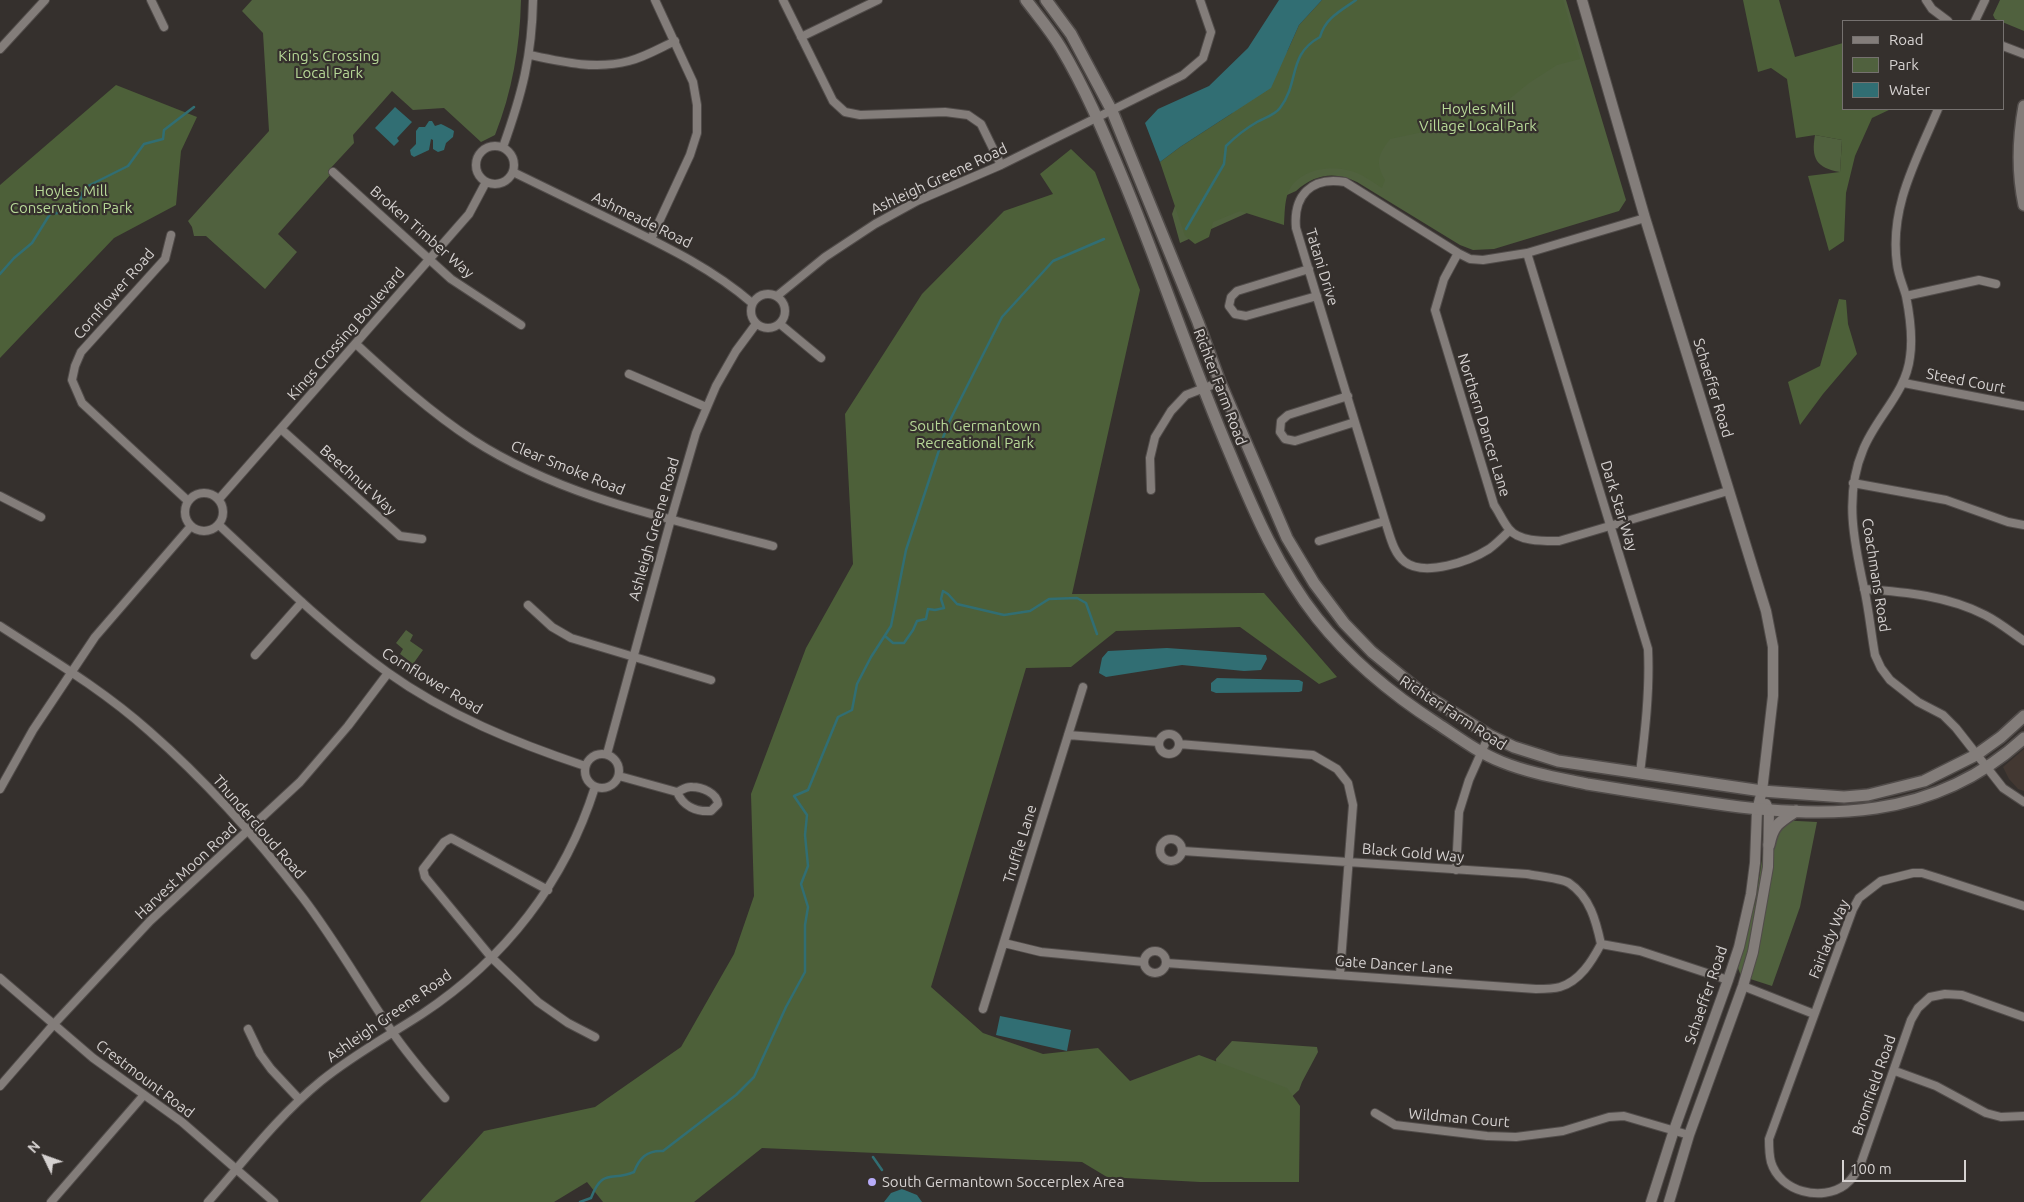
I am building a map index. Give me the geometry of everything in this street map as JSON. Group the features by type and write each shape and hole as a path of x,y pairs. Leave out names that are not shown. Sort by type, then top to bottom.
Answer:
{"main road":[{"name":"Richter Farm Road","path":"1026,0 1059,44 1098,118 1238,474 1273,550 1315,616 1364,670 1410,706 1481,752 1505,764 1550,777 1763,811 1869,809 1901,804 1958,784 1986,768 2024,738"},
{"name":"Richter Farm Road","path":"1046,0 1071,34 1112,111 1198,322 1220,382 1287,538 1314,583 1344,623 1372,652 1421,692 1489,735 1514,747 1558,761 1762,791 1844,797 1868,795 1924,781 1976,755 2001,737 2024,716"},
{"path":"2024,106 2019,143 2019,168 2024,205"},
{"path":"1769,845 1772,831 1777,824 1796,811"}],"street":[{"path":"0,49 45,0"},
{"path":"152,0 164,26"},
{"path":"503,147 518,103 530,55 533,0"},
{"path":"651,239 690,155 697,133 697,105 693,82 654,0"},
{"path":"783,0 833,101 845,112 860,115 946,112 968,115 981,124 1000,165"},
{"path":"801,37 878,0"},
{"name":"Ashleigh Greene Road","path":"776,296 825,257 875,224 917,201 1000,165 1183,75 1203,58 1212,32 1200,0"},
{"name":"Schaeffer Road","path":"1582,0 1645,218 1766,610 1773,647 1773,696 1762,791 1763,811 1769,845 1759,924 1743,986 1690,1135 1669,1202"},
{"path":"1926,0 1932,10 1947,20"},
{"path":"1976,20 1985,0"},
{"path":"530,55 560,61 608,64 628,61 675,41"},
{"path":"2004,46 2024,54"},
{"name":"Coachmans Road","path":"1938,110 1908,179 1896,219 1897,264 1906,296 1912,339 1910,359 1904,383 1862,450 1853,483 1853,531 1875,655 1880,668 1902,690 1918,702 1943,715 1956,728 1986,768"},
{"path":"496,145 503,147 508,150 514,160 513,172 509,178 498,184 486,182 478,172 477,160 484,149 496,145"},
{"name":"Broken Timber Way","path":"333,172 451,278 521,325"},
{"name":"Ashmeade Road","path":"513,172 651,239 709,270 730,284 752,303"},
{"name":"Tatani Drive","path":"1510,531 1489,549 1472,558 1430,570 1415,568 1405,562 1397,552 1384,521 1296,228 1296,205 1311,188 1328,181 1345,182 1458,253 1470,259 1483,260 1527,253 1645,218"},
{"name":"Kings Crossing Boulevard","path":"219,499 469,214 486,182"},
{"name":"Cornflower Road","path":"171,235 165,259 82,352 75,366 72,380 82,403 188,501"},
{"name":"Northern Dancer Lane","path":"1458,253 1444,279 1435,310 1494,505 1510,531"},
{"name":"Dark Star Way","path":"1527,253 1648,648 1649,671 1646,723 1640,773"},
{"path":"1309,269 1237,291 1231,297 1230,306 1235,314 1246,316 1317,296"},
{"path":"1906,296 1978,280 1996,284"},
{"path":"768,294 776,296 785,308 784,317 780,324 769,329 761,328 752,321 750,314 752,303 759,296 768,294"},
{"name":"Ashleigh Greene Road","path":"607,754 696,433 706,407 736,350 756,324"},
{"path":"780,324 821,358"},
{"name":"Clear Smoke Road","path":"356,344 401,386 473,440 531,471 619,504 773,546"},
{"path":"629,374 706,407"},
{"path":"1151,490 1150,458 1155,437 1171,410 1186,395 1220,382"},
{"name":"Steed Court","path":"1904,383 2023,406"},
{"path":"1348,396 1288,416 1281,421 1280,432 1285,439 1295,441 1355,422"},
{"name":"Beechnut Way","path":"281,429 400,536 422,539"},
{"path":"1853,483 1946,500 2008,522 2024,525"},
{"path":"1510,531 1522,537 1539,541 1560,541 1728,491"},
{"path":"203,493 212,494 219,499 224,512 218,525 210,531 200,531 191,526 185,514 188,501 195,495 203,493"},
{"path":"0,496 41,517"},
{"path":"1319,541 1384,521"},
{"name":"Cornflower Road","path":"218,525 350,644 388,673 437,703 482,727 585,766"},
{"path":"0,789 33,730 94,637 191,526"},
{"path":"1864,589 1939,598 1986,615 2024,640"},
{"path":"255,655 302,602"},
{"path":"528,605 552,627 571,638 711,680"},
{"name":"Thundercloud Road","path":"0,626 97,690 148,730 198,778 248,832 303,898 392,1032 445,1098"},
{"name":"Harvest Moon Road","path":"0,1086 54,1024 150,921 300,782 348,726 388,673"},
{"name":"Truffle Lane","path":"983,1009 1083,686"},
{"path":"1169,734 1177,737 1180,744 1175,752 1168,755 1161,751 1159,742 1161,737 1169,734"},
{"path":"1068,735 1159,742"},
{"path":"1456,870 1459,812 1469,780 1489,735"},
{"path":"1180,744 1313,755 1337,769 1348,783 1354,805 1340,974"},
{"path":"607,754 619,765 619,776 616,782 606,788 595,787 587,781 585,766 587,761 596,755 607,754"},
{"path":"1986,768 2002,788 2024,802"},
{"path":"619,776 677,792 693,786 713,794 717,798 718,804 712,811 704,812 681,802 677,792"},
{"name":"Ashleigh Greene Road","path":"208,1202 300,1099 357,1054 422,1013 452,991 491,957 525,921 562,868 585,818 595,787"},
{"name":"Schaeffer Road","path":"1651,1202 1674,1130 1739,947 1751,894 1763,811"},
{"path":"548,890 451,838 444,842 425,864 422,872 491,957 538,1002 568,1023 595,1037"},
{"name":"Black Gold Way","path":"1183,851 1527,874 1568,882 1589,903 1601,944"},
{"name":"Fairlady Way","path":"1814,1014 1859,898 1881,882 1902,874 1922,873 2024,906"},
{"name":"Gate Dancer Lane","path":"1004,943 1041,952 1144,962"},
{"path":"1601,944 1640,951 1728,980"},
{"name":"Gate Dancer Lane","path":"1166,963 1340,974 1536,990 1560,987 1578,976 1592,961 1601,944"},
{"name":"Gate Dancer Lane","path":"1157,951 1164,955 1166,963 1161,971 1152,973 1145,968 1144,962 1149,952 1157,951"},
{"name":"Crestmount Road","path":"0,978 93,1058 143,1096 182,1122 274,1202"},
{"path":"1743,986 1814,1014"},
{"name":"Bromfield Road","path":"1814,1014 1770,1139 1771,1162 1779,1177 1796,1189 1818,1194 1837,1190 1855,1174 1861,1163 1895,1071 1911,1020 1918,1008 1930,997 1945,994 1962,996 2024,1017"},
{"path":"248,1029 260,1054 271,1069 300,1099"},
{"path":"1895,1071 1936,1086 1986,1113 2001,1117 2024,1116"},
{"path":"52,1202 143,1096"},
{"name":"Wildman Court","path":"1375,1113 1395,1125 1487,1136 1516,1137 1563,1130 1609,1117 1624,1116 1690,1135"}],"shaded area":[{"path":"2024,749 2024,791 2018,789 2009,779 2003,767"}],"green space":[{"name":"King's Crossing Local Park","path":"252,0 521,0 519,35 514,69 495,135 481,142 444,108 413,110 392,91 353,135 354,143 328,171 331,174 278,234 297,252 265,289 206,236 194,236 188,221 269,131 263,33 242,11"},
{"name":"Hoyles Mill Village Local Park","path":"1322,0 1563,0 1580,59 1557,65 1529,83 1485,119 1390,139 1379,159 1380,168 1385,180 1382,188 1359,174 1344,169 1328,168 1313,171 1305,174 1290,188 1284,225 1240,211 1213,222 1209,237 1195,244 1185,236 1160,162 1271,88 1299,25"},
{"name":"Hoyles Mill Village Local Park","path":"1333,0 1566,0 1626,200 1619,211 1494,249 1473,250 1460,245 1357,182 1341,176 1325,176 1310,181 1296,191 1180,243 1172,214 1192,158"},
{"path":"1743,0 1779,0 1795,57 1842,43 1842,110 1889,110 1872,118 1855,156 1846,193 1844,241 1829,251 1808,176 1840,172 1842,140 1815,135 1796,138 1787,79 1771,68 1758,72"},
{"path":"2000,0 2024,0 2024,31 2004,23 2004,20 1995,19 1993,15"},
{"name":"Hoyles Mill Conservation Park","path":"116,85 197,117 181,151 176,205 114,238 0,358 0,185"},
{"path":"1815,135 1842,140 1840,172 1825,168 1817,161 1814,150"},
{"name":"South Germantown Recreational Park","path":"1071,149 1095,172 1140,290 1072,594 1264,593 1337,677 1319,684 1240,627 1116,631 1071,667 1026,668 931,987 983,1033 1043,1054 1098,1048 1130,1081 1199,1055 1287,1088 1300,1106 1299,1182 1200,1182 1107,1177 1082,1162 762,1148 694,1202 603,1202 587,1182 554,1202 420,1202 484,1131 595,1107 681,1047 734,954 754,896 751,794 806,648 853,564 845,414 922,294 1004,211 1053,194 1040,174"},
{"path":"1839,299 1846,300 1848,324 1857,354 1800,425 1788,382 1820,366"},
{"path":"406,630 413,635 410,641 423,650 413,664 400,654 403,649 396,643"},
{"path":"1778,820 1817,822 1800,907 1772,986 1741,976 1736,963 1755,903 1767,829"},
{"path":"1232,1041 1317,1047 1318,1052 1299,1090 1284,1104 1217,1076 1216,1059"}],"water":[{"path":"1279,0 1322,0 1299,25 1271,88 1160,162 1145,123 1158,109 1209,86 1248,48"},
{"path":"395,107 412,122 397,138 399,141 394,146 375,128"},
{"path":"429,121 432,121 435,126 441,124 454,131 453,137 446,143 444,150 438,152 433,149 433,140 431,139 429,150 414,157 411,155 410,150 416,144 416,131 419,127 425,127"},
{"path":"1167,648 1266,655 1267,659 1261,670 1244,671 1182,665 1106,677 1099,673 1102,658 1108,651"},
{"path":"1217,678 1299,680 1303,682 1302,691 1299,692 1216,693 1211,691 1211,683"},
{"path":"1000,1016 1071,1030 1067,1051 996,1035"},
{"path":"902,1189 917,1195 922,1202 884,1202 891,1193"}],"waterway":[{"path":"1186,229 1224,164 1226,146 1248,127 1280,108 1286,98 1298,61 1303,52 1320,37 1322,30 1330,20 1356,0"},
{"path":"0,274 14,258 32,243 50,214 58,213 80,201 84,188 128,166 144,144 163,139 164,130 194,107"},
{"path":"580,1202 591,1198 595,1188 604,1179 634,1172 644,1156 652,1152 663,1151 736,1095 754,1077 786,1007 805,972 805,925 808,907 801,884 808,866 805,835 807,815 794,796 808,790 838,717 852,710 857,684 871,657 891,626 906,550 947,426 1002,317 1053,261 1104,239"},
{"path":"885,636 893,643 904,643 917,621 926,619 928,609 944,608 941,599 943,591 957,604 1004,615 1030,611 1049,599 1077,598 1086,603 1097,634"},
{"path":"873,1157 882,1170"}],"place":[{"name":"South Germantown Soccerplex Area","path":"872,1182"}]}
